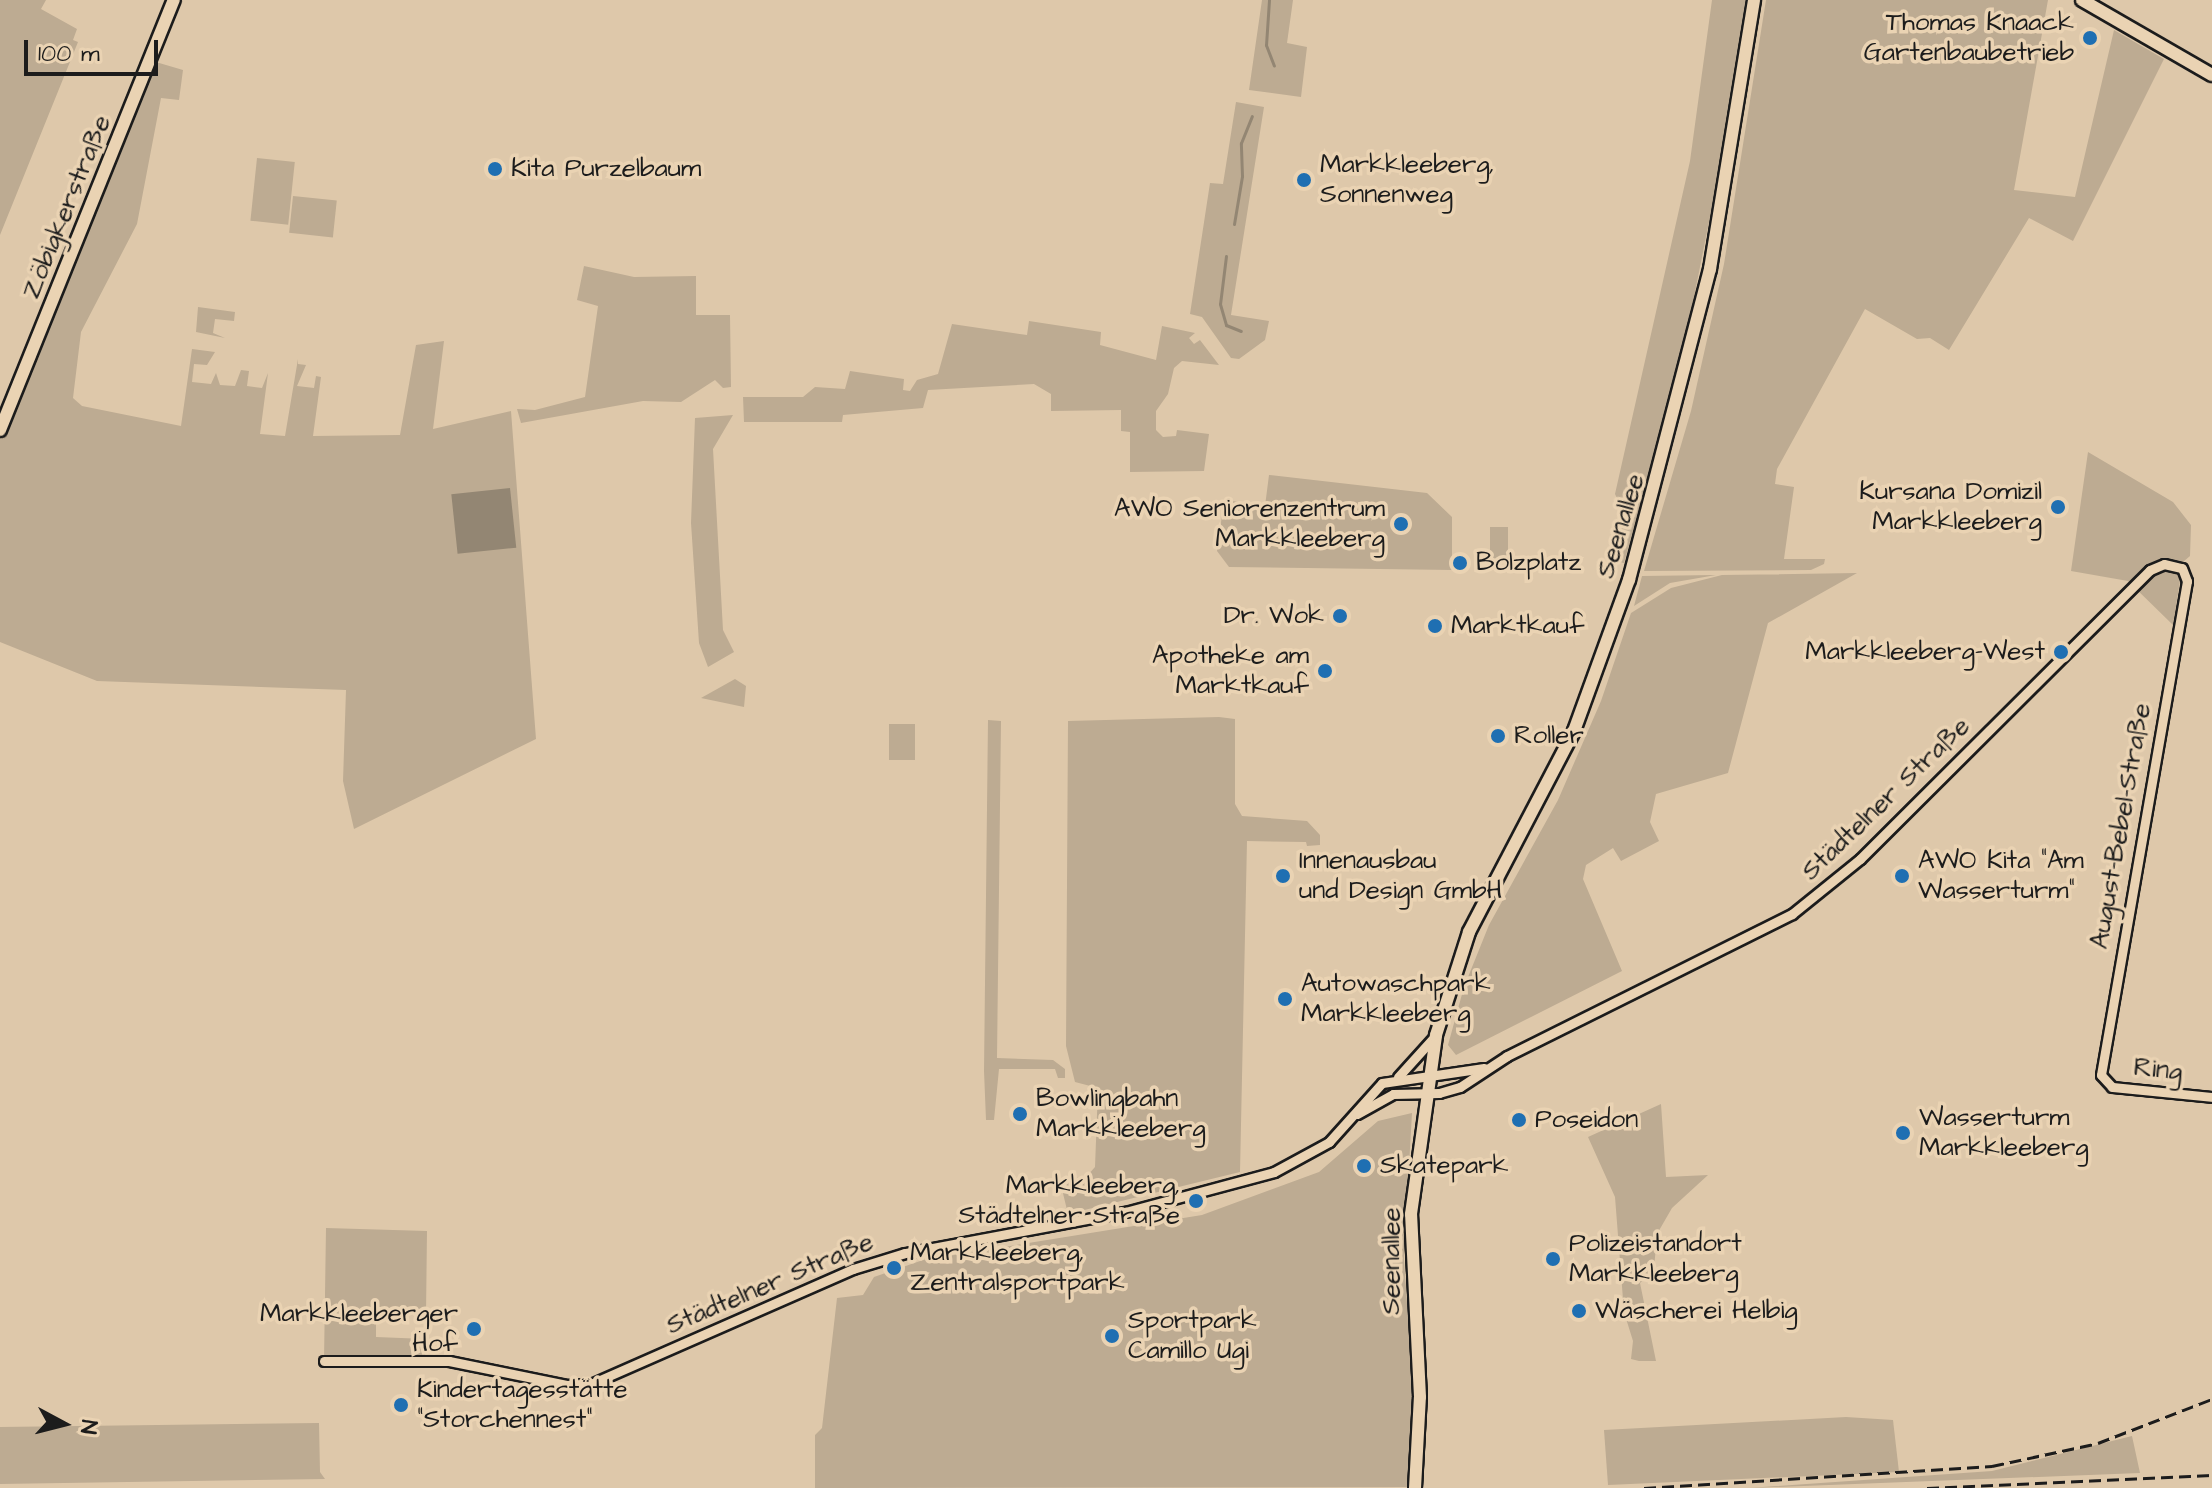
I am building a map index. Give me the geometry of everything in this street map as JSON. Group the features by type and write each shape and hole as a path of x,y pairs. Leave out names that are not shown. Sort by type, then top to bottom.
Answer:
{"main road":[{"name":"Zöbigkerstraße","path":"0,430 174,0"},
{"name":"Seenallee","path":"1415,1488 1420,1397 1411,1214 1436,1035 1469,932 1574,731 1629,580 1710,269 1754,0"},
{"path":"2082,0 2212,75"}],"street":[{"name":"Städtelner Straße","path":"324,1361 449,1361 567,1385 593,1383 839,1275 905,1253 1125,1212 1274,1172 1315,1152 1357,1114 1384,1096 1427,1094 1460,1087 1484,1068 1740,943 1813,900 1860,859 2150,570 2177,566 2187,581"},
{"name":"August-Bebel-Straße","path":"2102,1080 2106,1033 2187,581"},
{"name":"Seenallee","path":"1398,1077 1436,1035"},
{"name":"Städtelner Straße","path":"1357,1114 1375,1088 1398,1077 1484,1068"},
{"name":"Ring","path":"2102,1080 2112,1087 2212,1097"}],"shaded area":[{"path":"0,0 46,0 41,9 77,29 73,40 78,42 0,235"},
{"path":"1262,0 1293,0 1287,43 1307,47 1301,97 1249,90"},
{"path":"1712,0 1746,0 1726,137 1684,347 1624,563 1614,561 1625,515 1615,494 1690,161"},
{"path":"1766,0 2048,0 2014,190 2075,197 2114,30 2164,59 2073,241 2029,218 1949,350 1930,338 1917,339 1865,309 1777,469 1775,484 1794,487 1784,559 1825,559 1824,564 1811,570 1644,571 1691,411 1724,264"},
{"path":"149,60 183,70 179,100 161,98 137,224 81,332 73,398 82,406 181,426 192,349 215,352 207,365 194,364 192,382 211,384 216,373 220,385 235,386 241,370 249,371 247,386 262,388 268,373 260,434 285,436 298,359 298,364 306,365 297,386 314,388 316,376 321,377 313,436 400,435 416,345 444,341 433,429 511,411 536,739 354,829 343,781 346,690 97,681 0,642 0,430"},
{"path":"1236,102 1264,107 1231,315 1269,321 1265,340 1239,359 1231,358 1202,317 1190,314 1210,183 1223,184"},
{"path":"257,158 295,162 288,225 250,221"},
{"path":"293,196 337,201 333,237 289,233"},
{"path":"584,266 634,277 696,276 696,315 730,315 731,387 723,388 715,380 681,402 643,401 521,423 517,409 535,410 585,397 598,306 577,300"},
{"path":"198,307 235,312 234,321 215,319 213,333 225,338 196,332"},
{"path":"1029,321 1101,332 1100,345 1156,360 1162,326 1195,333 1189,338 1194,344 1200,340 1219,365 1182,361 1174,368 1168,394 1156,411 1156,430 1163,437 1176,436 1177,430 1209,434 1204,471 1130,472 1130,432 1121,431 1121,410 1051,411 1051,394 1034,384 928,390 923,408 843,415 842,422 744,422 743,397 803,397 815,387 845,389 850,371 904,379 903,390 910,391 917,380 938,374 952,324 1027,335"},
{"path":"733,415 713,449 723,630 734,652 708,667 699,643 691,523 695,418"},
{"path":"2088,452 2173,502 2191,525 2190,556 2183,562 2173,625 2128,581 2071,571"},
{"path":"1269,475 1427,493 1452,517 1452,570 1229,567 1217,551 1223,508 1232,501 1265,506"},
{"path":"510,488 516,548 458,554 451,494"},
{"path":"1490,527 1508,527 1508,562 1490,562"},
{"path":"1857,573 1768,623 1728,773 1656,794 1650,822 1659,841 1621,861 1613,848 1586,865 1583,879 1622,971 1456,1055 1448,1045 1464,987 1489,925 1558,800 1601,701 1631,613 1671,588 1722,575"},
{"path":"1716,575 1670,583 1634,606 1642,576"},
{"path":"735,679 746,686 744,707 701,698"},
{"path":"1235,719 1235,804 1242,816 1307,821 1320,835 1320,845 1247,841 1240,1172 1068,1214 1060,1181 1087,1176 1095,1167 1098,1088 1075,1082 1066,1046 1068,721"},
{"path":"988,720 1001,721 997,1058 1053,1060 1065,1069 1065,1078 1058,1078 1055,1069 999,1069 994,1120 986,1120 984,1071"},
{"path":"889,724 915,724 915,760 889,760"},
{"path":"1661,1104 1666,1177 1708,1175 1672,1208 1657,1234 1654,1269 1640,1283 1656,1361 1639,1361 1631,1359 1633,1341 1624,1312 1615,1197 1588,1137"},
{"name":"Sportpark Camillo Ugi","path":"1412,1113 1409,1166 1402,1162 1401,1175 1408,1173 1404,1260 1414,1401 1409,1487 815,1488 815,1435 822,1428 837,1298 863,1295 874,1277 923,1260 1202,1215 1319,1172 1378,1121"},
{"path":"326,1228 427,1231 426,1315 377,1313 376,1325 376,1337 426,1339 425,1360 324,1361"},
{"path":"1846,1417 1893,1420 1899,1472 1608,1485 1604,1430"},
{"path":"319,1423 320,1472 325,1479 0,1484 0,1427"},
{"path":"2132,1436 2140,1473 1749,1488 1992,1471"}],"waterway":[{"path":"1269,0 1266,45 1274,66"},
{"path":"1234,224 1242,176 1241,143 1252,116"},
{"path":"1226,256 1220,304 1226,325 1241,331"}],"railway":[{"path":"1644,1488 1992,1466 2098,1443 2212,1399"},
{"path":"1927,1488 2212,1475"}],"place":[{"name":"Thomas Knaack Gartenbaubetrieb","path":"2090,38"},
{"name":"Kita Purzelbaum","path":"495,169"},
{"name":"Markkleeberg, Sonnenweg","path":"1304,180"},
{"name":"Kursana Domizil Markkleeberg","path":"2058,507"},
{"name":"AWO Seniorenzentrum Markkleeberg","path":"1401,524"},
{"name":"Bolzplatz","path":"1460,563"},
{"name":"Dr. Wok","path":"1340,616"},
{"name":"Marktkauf","path":"1435,626"},
{"name":"Markkleeberg-West","path":"2061,652"},
{"name":"Apotheke am Marktkauf","path":"1325,671"},
{"name":"Roller","path":"1498,736"},
{"name":"Innenausbau und Design GmbH","path":"1283,876"},
{"name":"AWO Kita \"Am Wasserturm\"","path":"1902,876"},
{"name":"Autowaschpark Markkleeberg","path":"1285,999"},
{"name":"Bowlingbahn Markkleeberg","path":"1020,1114"},
{"name":"Poseidon","path":"1519,1120"},
{"name":"Wasserturm Markkleeberg","path":"1903,1133"},
{"name":"Skatepark","path":"1364,1166"},
{"name":"Markkleeberg, Städtelner Straße","path":"1196,1201"},
{"name":"Polizeistandort Markkleeberg","path":"1553,1259"},
{"name":"Markkleeberg, Zentralsportpark","path":"894,1268"},
{"name":"Wäscherei Helbig","path":"1579,1311"},
{"name":"Markkleeberger Hof","path":"474,1329"},
{"name":"Sportpark Camillo Ugi","path":"1112,1336"},
{"name":"Kindertagesstätte \"Storchennest\"","path":"401,1405"}]}
